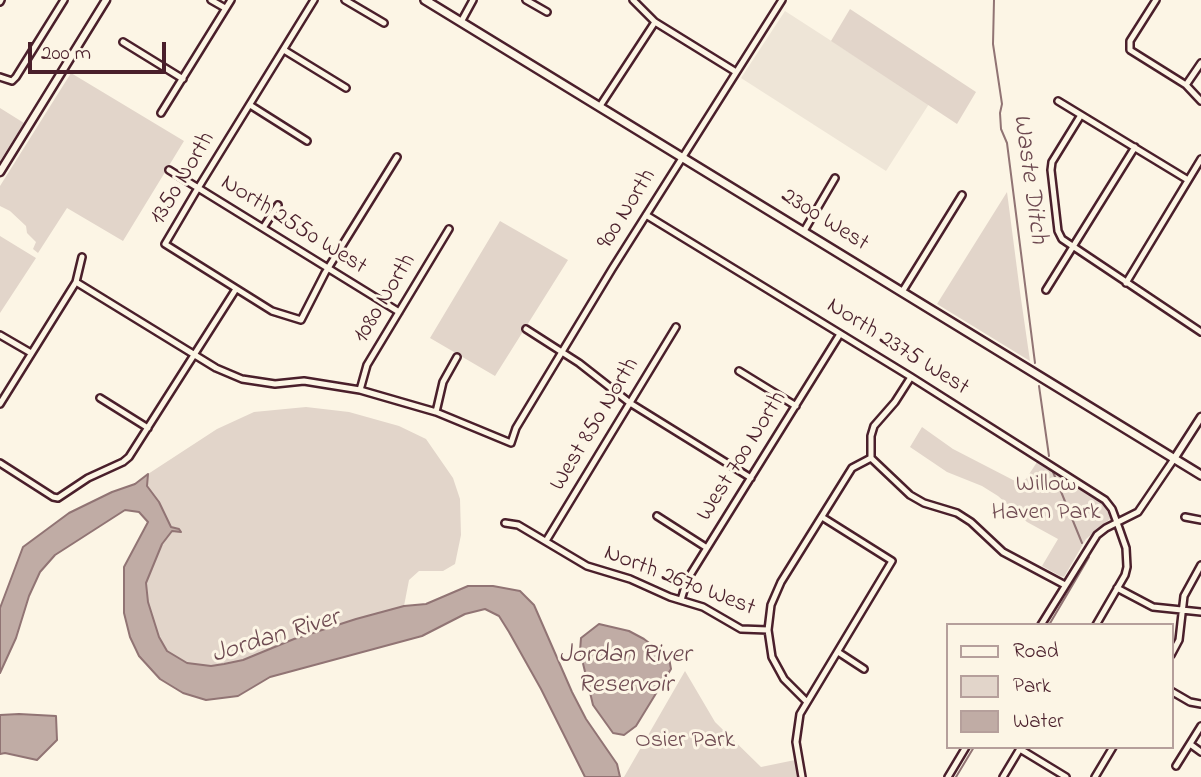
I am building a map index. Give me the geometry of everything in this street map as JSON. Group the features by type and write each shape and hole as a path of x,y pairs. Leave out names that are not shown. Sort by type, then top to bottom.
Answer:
{"main road":[{"name":"2300 West","path":"425,0 1201,475"}],"street":[{"path":"0,77 12,81 64,0"},
{"path":"0,172 106,0"},
{"path":"211,0 225,9"},
{"path":"161,113 231,0"},
{"name":"1350 North","path":"314,0 165,244 272,311 301,320 328,268"},
{"path":"345,0 384,23"},
{"path":"461,22 473,0"},
{"path":"526,0 547,12"},
{"path":"633,0 655,22 736,72"},
{"name":"900 North","path":"436,412 511,443 516,428 562,352 682,156 782,0"},
{"path":"1156,0 1130,41 1130,50 1186,85 1201,102"},
{"path":"600,106 655,22"},
{"path":"123,43 183,79"},
{"path":"284,50 346,88"},
{"path":"1186,85 1201,64"},
{"path":"1058,101 1188,180"},
{"path":"250,105 307,142"},
{"path":"1081,116 1052,162 1058,231 1062,239 1201,332"},
{"path":"1046,290 1135,147"},
{"path":"328,268 397,157"},
{"path":"1126,283 1201,159"},
{"name":"North 2550 West","path":"169,170 399,312"},
{"path":"804,231 835,178"},
{"path":"902,292 962,195"},
{"path":"263,228 278,205"},
{"name":"North 2375 West","path":"646,215 911,377 1105,500 1118,523"},
{"name":"1080 North","path":"360,390 368,365 449,229"},
{"path":"0,404 76,282 82,257"},
{"path":"76,282 195,355 229,374 251,381 275,384 304,381 360,390 436,412 443,382 457,357"},
{"path":"0,463 58,498 88,478 123,462 148,428 236,289"},
{"name":"West 850 North","path":"546,541 677,327"},
{"path":"526,329 562,352 630,403 751,478"},
{"name":"West 700 North","path":"681,600 687,580 840,334"},
{"path":"0,335 31,353"},
{"path":"739,371 796,406"},
{"path":"911,377 895,402 874,426 871,436 872,458 910,495 924,503 957,513 971,522 1003,552 1065,585"},
{"path":"100,398 148,428"},
{"path":"1042,623 1097,535 1138,512 1201,417"},
{"path":"768,630 771,605 781,582 852,468 872,458"},
{"path":"657,516 707,548"},
{"path":"802,777 796,742 800,714 892,561 822,517"},
{"path":"1185,517 1201,520"},
{"name":"North 2670 West","path":"505,523 518,525 587,566 630,579 712,611 741,629 768,630 769,647 777,668 792,689 806,701"},
{"path":"1097,623 1125,575 1127,558 1118,523"},
{"path":"1173,651 1179,640 1181,611 1187,587 1201,565"},
{"path":"1117,588 1153,607 1201,612"},
{"path":"838,653 864,669"},
{"path":"1173,692 1201,704"},
{"path":"1176,766 1201,726"},
{"path":"1190,744 1201,752"},
{"path":"948,777 965,749"},
{"path":"1003,777 1019,749"},
{"path":"1022,749 1066,777"},
{"path":"1095,777 1113,749"}],"shaded area":[{"path":"785,11 929,104 886,171 741,78"}],"green space":[{"path":"850,9 976,92 957,124 831,41"},
{"path":"71,73 184,141 123,241 67,208 38,253 33,249 36,242 27,233 26,226 10,211 0,206 0,186"},
{"path":"0,108 24,123 0,161"},
{"path":"1007,192 1020,292 1030,361 937,304"},
{"path":"500,221 568,260 495,376 430,338"},
{"path":"0,236 36,258 0,313"},
{"path":"306,407 349,412 399,426 426,439 453,478 460,499 461,535 455,564 443,571 419,571 409,580 404,606 295,639 243,660 211,666 187,663 166,651 148,602 145,583 152,564 172,531 180,532 171,527 159,502 147,486 148,474 217,429 254,412"},
{"name":"Willow Haven Park","path":"922,427 953,449 1015,481 1026,479 1037,462 1102,503 1110,519 1086,539 1064,577 1060,576 1042,566 1058,539 1027,522 998,496 982,486 947,472 910,447"},
{"name":"Osier Park","path":"685,671 715,722 761,767 795,760 798,777 624,777"}],"water":[{"path":"148,474 147,486 159,502 171,527 181,532 172,531 162,544 146,583 148,602 159,637 167,651 187,663 211,666 224,664 243,660 294,639 356,619 404,606 426,604 468,586 493,586 520,591 534,605 572,692 586,719 617,764 620,777 585,777 509,632 499,616 485,609 465,614 422,636 270,677 238,696 206,700 183,693 160,679 139,656 130,637 124,613 124,567 148,522 139,512 125,510 55,555 40,572 0,673 0,608 23,547 69,513 135,484"},
{"name":"Jordan River Reservoir","path":"599,624 629,631 669,658 671,669 636,726 624,735 613,733 593,705 580,651 581,638"},
{"path":"0,715 56,716 57,740 37,760 0,754"}],"waterway":[{"name":"Waste Ditch","path":"994,0 993,44 1002,104 1001,129 1007,143 1035,363"},
{"name":"Waste Ditch","path":"1039,386 1049,456"},
{"name":"Waste Ditch","path":"1053,472 1082,543"},
{"name":"Waste Ditch","path":"1050,623 1089,557"},
{"name":"Waste Ditch","path":"956,777 973,749"}],"water label":[{"name":"Jordan River","path":"276,638"}]}
